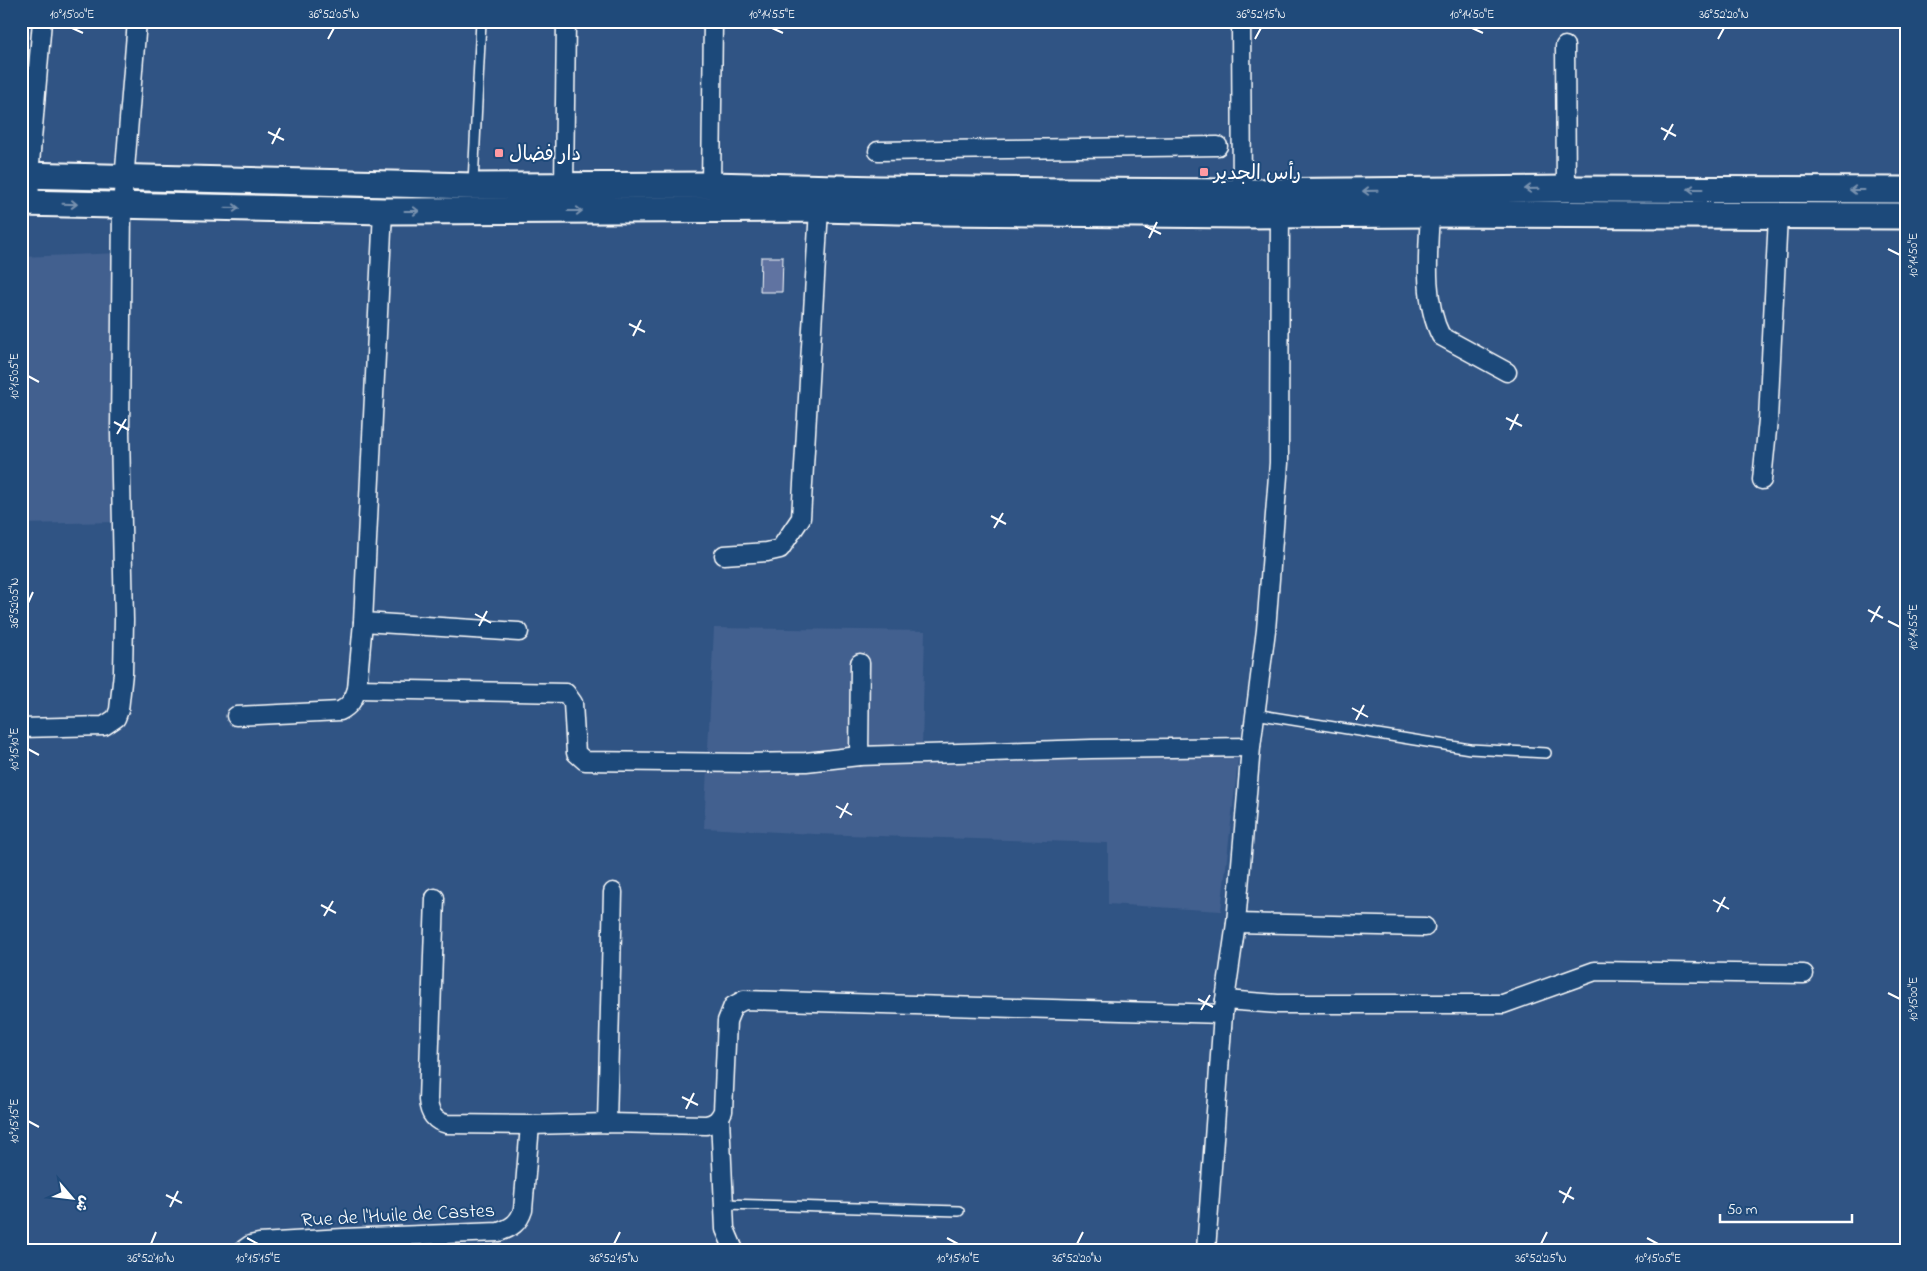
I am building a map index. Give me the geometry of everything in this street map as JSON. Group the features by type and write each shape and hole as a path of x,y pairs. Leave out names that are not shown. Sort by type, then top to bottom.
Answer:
{"main road":[{"path":"25,175 473,186 711,185 879,189 1242,204"},
{"path":"26,203 383,211 819,209 936,212 1280,203 1566,189 1906,190"},
{"path":"1280,203 1430,214 1906,216"}],"street":[{"path":"26,203 25,175 42,21"},
{"path":"21,728 104,726 116,718 119,710 123,674 124,620 120,432 122,206 137,21"},
{"path":"564,186 566,21"},
{"path":"711,185 713,21"},
{"path":"1241,21 1242,204"},
{"path":"1565,46 1566,189"},
{"path":"878,151 1218,146"},
{"path":"1206,1250 1224,1007 1236,923 1251,747 1266,630 1279,463 1280,203"},
{"path":"724,555 767,552 780,549 801,518 819,209"},
{"path":"236,716 340,711 348,707 357,689 363,622 383,211"},
{"path":"1430,214 1428,254 1430,293 1437,328 1441,336 1507,372"},
{"path":"1762,480 1768,420 1778,216"},
{"path":"363,622 520,632"},
{"path":"859,756 860,663"},
{"path":"357,689 566,693 574,703 576,753 584,761 806,762 859,756 1090,749 1251,747"},
{"path":"607,1123 613,892"},
{"path":"435,898 428,1100 429,1111 439,1123 706,1125 714,1123 720,1118"},
{"path":"1236,923 1425,927"},
{"path":"734,1250 725,1229 720,1118 723,1111 727,1021 733,1006 744,1000 1224,1007 1278,1004 1503,1004 1595,971 1804,974"},
{"name":"Rue de l'Huile de Castes","path":"243,1250 250,1245 259,1243 498,1232 505,1230 517,1222 523,1210 530,1125"}],"lane":[{"path":"473,186 481,21"},
{"path":"1255,714 1470,749 1546,752"},
{"path":"724,1204 959,1211"}],"shaded area":[{"path":"120,253 117,522 21,524 21,257"},
{"path":"714,628 925,631 922,746 1240,743 1221,911 1108,904 1108,843 814,834 704,828"}],"building":[{"path":"761,257 783,257 782,292 760,292"}],"place":[{"name":"دار فضال","path":"499,153"},
{"name":"رأس الجدير","path":"1204,172"}]}
